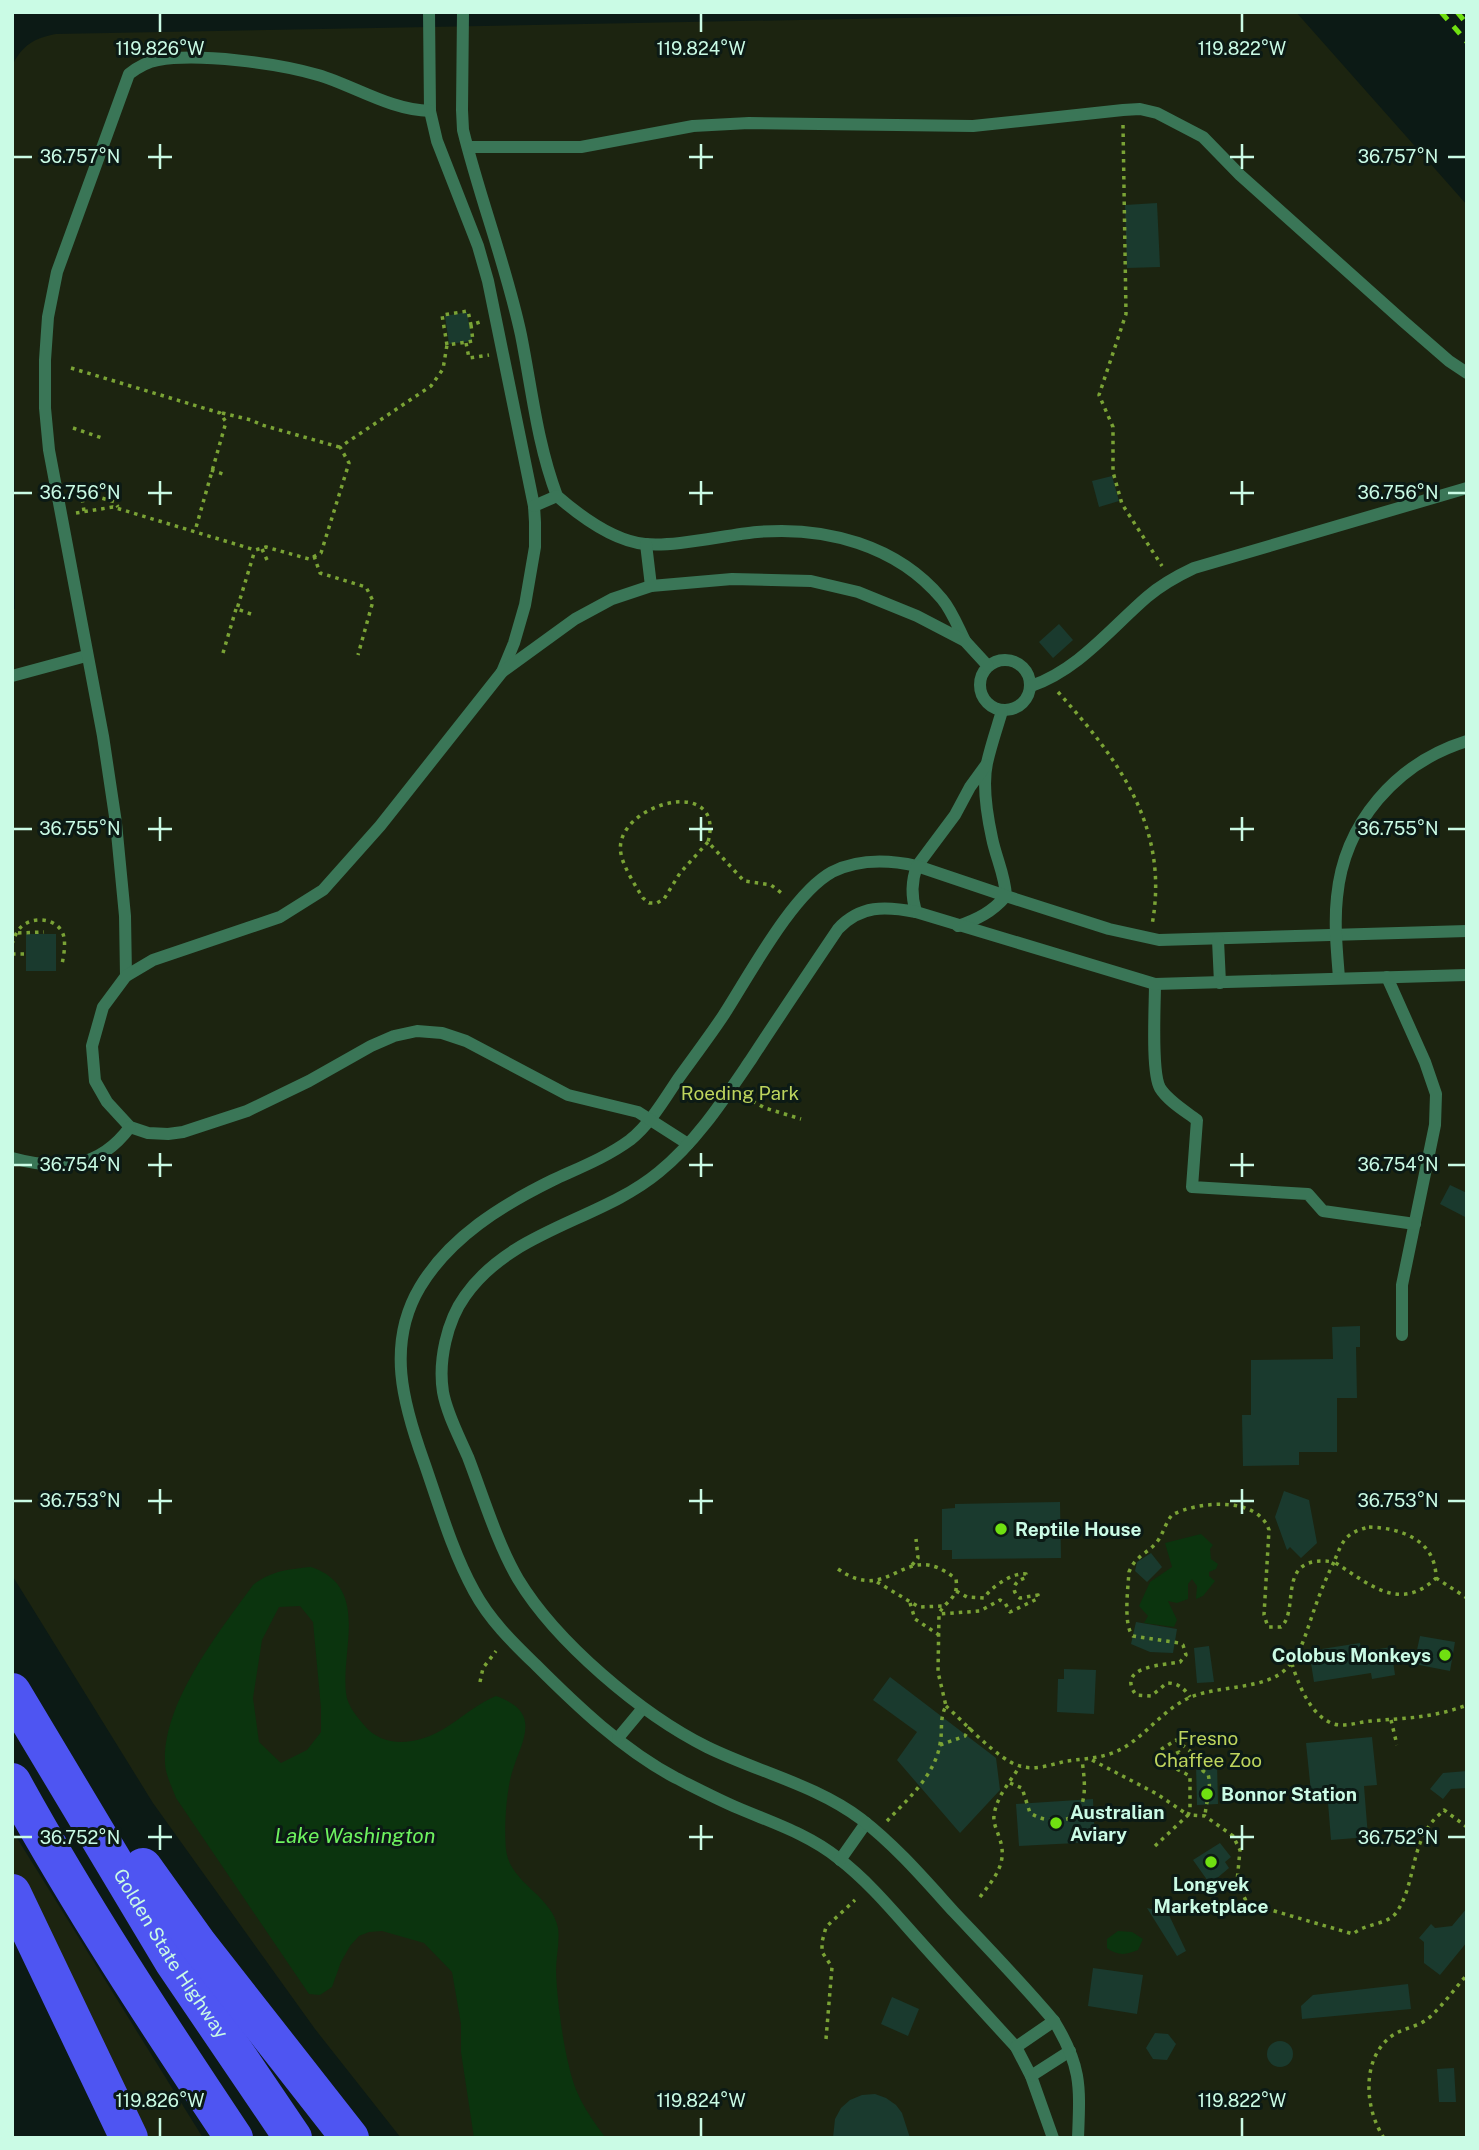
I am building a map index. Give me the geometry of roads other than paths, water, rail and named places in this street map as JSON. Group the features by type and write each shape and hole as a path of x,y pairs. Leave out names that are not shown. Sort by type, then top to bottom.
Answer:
{"highway":[{"name":"Golden State Highway","path":"21,1707 173,1961 293,2138"},
{"path":"21,1707 102,1806 198,1944 350,2138"},
{"path":"12,1782 149,2010 234,2138"},
{"path":"12,1893 129,2138"}],"lane":[{"path":"429,12 430,111 438,141 478,246 496,317 534,506 535,547 530,578 514,643 502,672"},
{"path":"463,12 461,110 467,147 508,284 521,335 541,447 557,496 572,509 608,530 626,539 646,544 759,531 792,531 853,540 879,550 926,582 943,600 965,641 988,666"},
{"path":"126,976 125,916 116,823 103,736 49,450 45,408 48,317 57,272 130,74 138,66 156,60 182,58 228,61 316,75 395,105 430,111"},
{"path":"467,147 581,147 693,126 749,123 973,126 1140,109 1157,113 1203,137 1240,175 1403,321 1467,373"},
{"path":"1031,686 1072,666 1150,595 1172,579 1205,565 1467,488"},
{"path":"534,506 557,496"},
{"path":"646,544 651,586"},
{"path":"688,1144 651,1118 621,1107 568,1095 466,1041 442,1033 417,1031 394,1036 309,1082 247,1111 198,1128 157,1134 130,1127 107,1102 94,1081 91,1059 94,1031 103,1007 126,976 153,960 280,917 323,890 380,826 502,672 575,619 612,599 651,586 758,578 811,581 881,599 965,641"},
{"path":"12,676 86,656"},
{"path":"1004,660 1020,664 1030,678 1031,686 1029,694 1018,707 1002,711 994,708 982,696 980,680 988,666 1004,660"},
{"path":"958,926 977,920 993,910 1006,895 1006,881 997,860 988,816 986,765 1002,711"},
{"path":"1339,978 1337,898 1350,842 1377,799 1408,771 1453,745 1467,741"},
{"path":"916,912 912,885 917,866 955,815 986,765"},
{"path":"1054,2138 1031,2076 1016,2048 878,1895 841,1860 789,1828 736,1807 668,1774 618,1738 566,1695 510,1639 476,1595 446,1525 411,1426 400,1375 399,1355 407,1318 423,1283 445,1254 469,1231 508,1204 614,1151 641,1131 720,1020 782,924 820,881 843,868 880,862 917,866 1109,929 1150,939 1218,940 1467,931"},
{"path":"1078,2138 1081,2096 1078,2074 1054,2021 902,1856 842,1805 707,1747 643,1708 602,1675 535,1603 517,1577 446,1404 442,1371 444,1350 452,1322 462,1299 506,1256 545,1232 639,1187 657,1174 688,1144 731,1088 838,929 856,914 876,907 916,912 1155,984 1467,975"},
{"path":"1218,940 1220,983"},
{"path":"1387,977 1425,1062 1436,1094 1435,1125 1402,1285 1402,1335"},
{"path":"1155,984 1158,1086 1197,1120 1192,1187 1308,1194 1323,1211 1415,1224"},
{"path":"12,1158 49,1165 89,1161 120,1141 130,1127"},
{"path":"618,1738 643,1708"},
{"path":"841,1860 866,1823"},
{"path":"1016,2048 1054,2021"},
{"path":"1031,2076 1070,2052"}],"water":[{"path":"1201,1534 1213,1545 1210,1549 1211,1559 1218,1564 1216,1569 1209,1572 1209,1576 1215,1581 1203,1596 1196,1599 1197,1586 1192,1579 1188,1584 1188,1599 1177,1603 1168,1601 1177,1620 1174,1627 1144,1623 1148,1616 1139,1606 1150,1582 1172,1567 1165,1543"},
{"name":"Lake Washington","path":"311,1567 329,1576 341,1589 347,1604 347,1697 355,1715 374,1734 399,1742 424,1738 446,1728 496,1696 512,1703 521,1712 525,1731 506,1805 506,1849 515,1871 548,1907 558,1928 558,1999 569,2066 580,2098 606,2138 474,2138 452,1972 424,1943 382,1931 369,1932 359,1936 350,1946 332,1987 320,1995 309,1994 176,1798 165,1767 167,1739 173,1716 196,1669 253,1585 273,1574","holes":["300,1606 313,1622 321,1732 307,1750 281,1763 259,1742 253,1698 262,1640 279,1607"]},
{"path":"1118,1931 1132,1932 1143,1939 1138,1950 1122,1954 1107,1948 1107,1939"}],"railway":[{"path":"1441,12 1467,42"},
{"path":"1457,12 1467,24"}],"place":[{"name":"Reptile House","path":"1001,1529"},
{"name":"Colobus Monkeys","path":"1445,1655"},
{"name":"Bonnor Station","path":"1207,1794"},
{"name":"Australian Aviary","path":"1056,1823"},
{"name":"Longvek Marketplace","path":"1211,1862"}],"park label":[{"name":"Roeding Park","path":"740,1093"},
{"name":"Fresno Chaffee Zoo","path":"1208,1749"}]}
